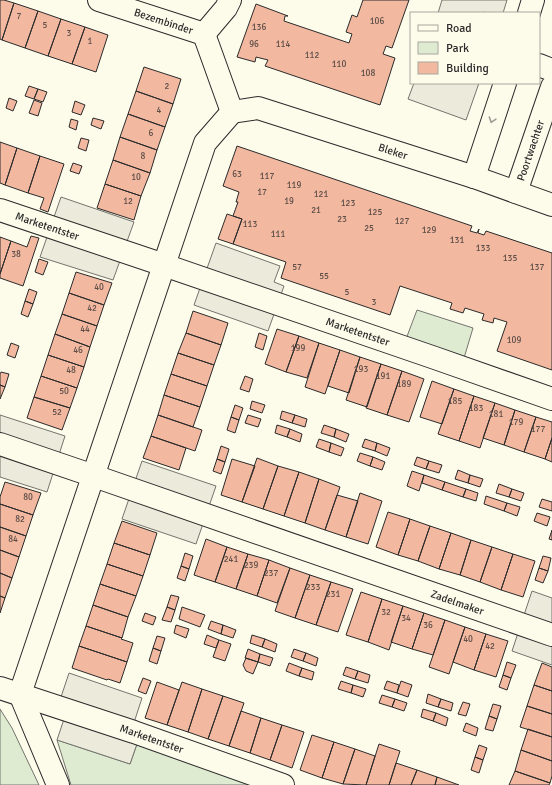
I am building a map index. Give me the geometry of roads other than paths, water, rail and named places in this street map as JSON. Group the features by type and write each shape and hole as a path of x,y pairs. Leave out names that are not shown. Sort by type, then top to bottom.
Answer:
{"street":[{"name":"Bezembinder","path":"99,0 204,34"},
{"name":"Bezembinder","path":"204,34 226,8 230,0"},
{"path":"528,12 533,0"},
{"name":"Bezembinder","path":"204,34 232,112"},
{"path":"540,65 552,70"},
{"path":"474,177 505,84"},
{"name":"Poortwachter","path":"516,192 552,87"},
{"name":"Bleker","path":"232,112 258,108 474,177 552,205"},
{"path":"58,785 20,694 205,143 232,112"},
{"name":"Marketentster","path":"0,210 435,358 552,400"},
{"path":"0,444 94,476"},
{"name":"Zadelmaker","path":"94,476 552,635"},
{"path":"0,688 20,694"},
{"name":"Marketentster","path":"20,694 134,732 283,785"}]}
